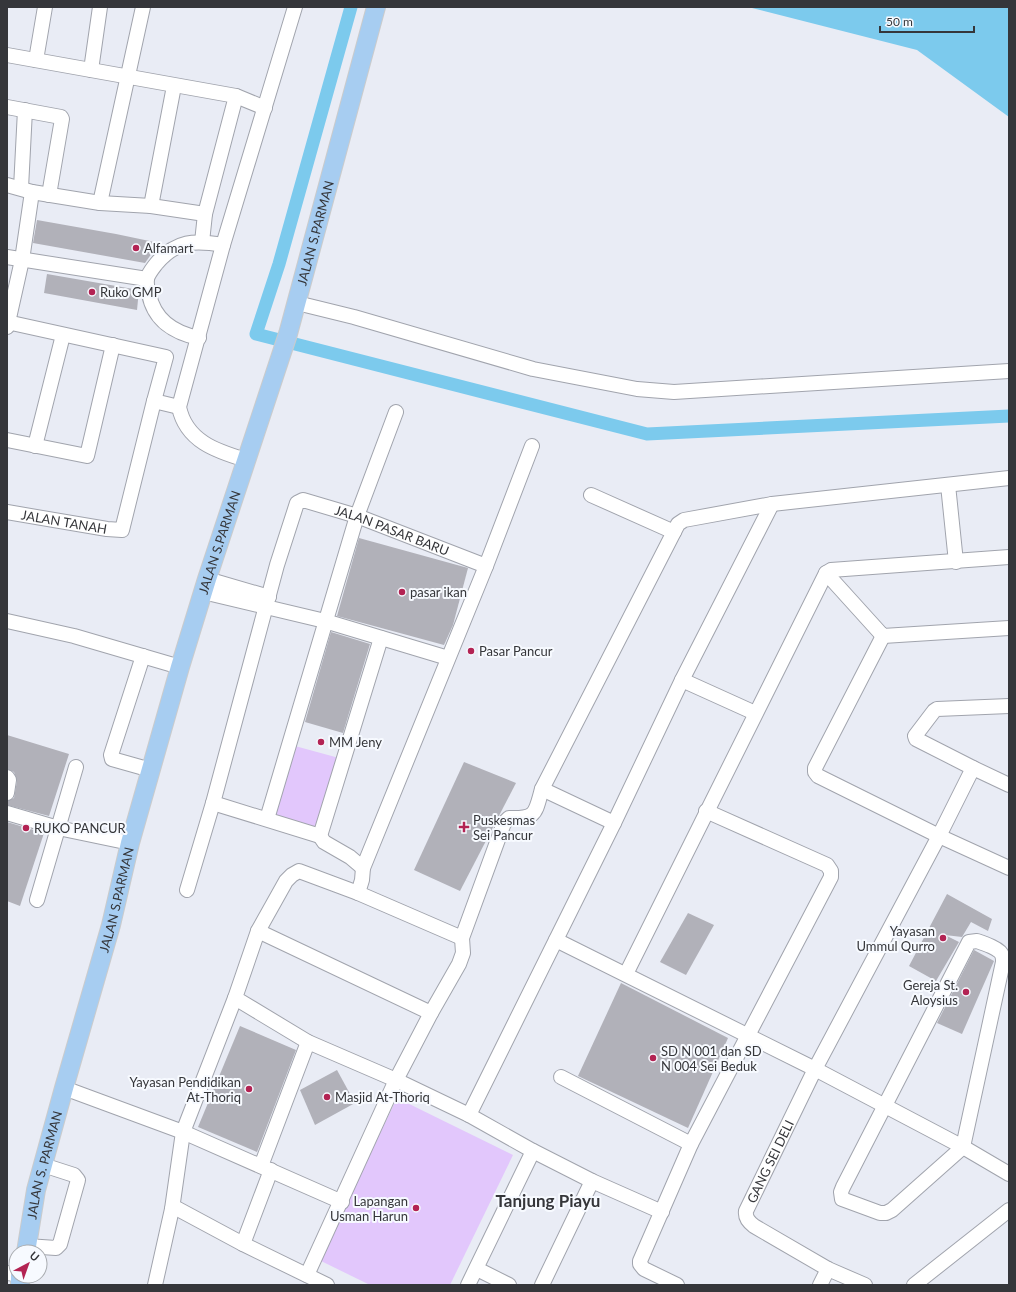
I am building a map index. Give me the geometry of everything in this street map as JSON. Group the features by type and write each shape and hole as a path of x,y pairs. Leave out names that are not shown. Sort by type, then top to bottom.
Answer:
{"main road":[{"name":"JALAN S.PARMAN","path":"66,1084 111,925 130,843 180,667 205,585 297,303 376,7"},
{"name":"JALAN S. PARMAN","path":"27,1244 36,1190 66,1084"}],"street":[{"path":"36,60 45,7"},
{"path":"91,70 100,7"},
{"path":"100,203 143,7"},
{"path":"246,460 222,452 192,434 186,427 179,407 199,338 223,245 295,7"},
{"path":"7,55 236,96 265,108"},
{"path":"151,206 174,86"},
{"path":"202,242 205,214 236,96"},
{"path":"7,107 62,119 49,195"},
{"path":"25,110 27,190 22,260 8,324 166,357 154,401 179,407"},
{"path":"7,185 49,195 100,203 151,206 205,214"},
{"path":"199,338 182,334 172,329 164,322 155,311 150,298 147,279 152,268 160,259 170,251 182,245 192,242 202,242 223,245"},
{"path":"7,257 147,279"},
{"path":"297,303 354,317 532,369 637,389 674,392 1009,371"},
{"path":"35,446 63,335"},
{"path":"7,440 87,456 113,345"},
{"name":"JALAN TANAH","path":"7,512 106,529 122,530 154,401"},
{"path":"267,819 357,516 396,412"},
{"path":"358,893 364,868 486,566 532,446"},
{"path":"307,1275 342,1202 396,1080 431,1013 459,964 463,952 462,938 504,823 509,818 524,818 531,816 535,812 542,789 678,524 684,520 772,504 1009,478"},
{"path":"948,485 956,562"},
{"path":"591,495 674,532"},
{"name":"JALAN PASAR BARU","path":"187,890 213,803 267,602 297,503 303,500 357,516 486,566"},
{"path":"469,1115 614,823 682,680 772,504"},
{"path":"626,974 826,573 831,570 1009,557"},
{"path":"826,573 883,636"},
{"path":"205,585 267,602 448,658"},
{"path":"7,621 74,636 180,667"},
{"path":"883,636 1009,628"},
{"path":"883,636 815,768 815,772 818,776 939,836 1009,868"},
{"path":"320,836 381,638"},
{"path":"143,656 111,755 112,759 151,770"},
{"path":"682,680 755,713"},
{"path":"1009,706 937,709 916,736 916,739 1009,785"},
{"path":"37,900 76,766"},
{"path":"815,1069 939,836 973,768"},
{"path":"7,777 9,780 7,794"},
{"path":"542,789 614,823"},
{"path":"213,803 320,836 324,842 350,857 364,868"},
{"path":"677,1285 644,1269 640,1264 640,1261 691,1144 749,1036 831,877 832,871 827,865 706,811"},
{"path":"7,813 58,828 130,843"},
{"path":"155,1285 172,1209 183,1132 235,998 258,931 286,882 292,875 299,871 358,893 462,938"},
{"path":"258,931 431,1013"},
{"path":"556,940 815,1069 964,1147 1009,1174"},
{"path":"977,941 1000,952 1002,955 1002,962 964,1147 892,1210 886,1213 880,1213 842,1199 841,1192 884,1106 969,942 977,941"},
{"path":"235,998 308,1042 396,1080 469,1115 533,1151 592,1181 662,1212"},
{"path":"243,1244 266,1168 308,1042"},
{"name":"GANG SEI DELI","path":"815,1069 746,1211 746,1214 749,1222 754,1226 828,1269 865,1285"},
{"path":"561,1077 691,1144"},
{"path":"66,1084 183,1132 342,1202"},
{"path":"468,1285 533,1151"},
{"path":"43,1165 74,1175 78,1180 60,1244 56,1248 48,1248"},
{"path":"542,1285 592,1181"},
{"path":"172,1209 176,1208 243,1244 327,1285"},
{"path":"914,1285 1009,1210"},
{"path":"477,1269 509,1285"},
{"path":"820,1285 828,1269"}],"shaded area":[{"path":"295,746 339,758 318,833 273,818"},
{"name":"Lapangan Usman Harun","path":"397,1098 513,1155 450,1285 370,1285 319,1260"}],"water":[{"path":"748,7 1009,7 1009,117 917,50"}],"building":[{"path":"37,220 159,243 145,263 33,243"},
{"name":"Ruko GMP","path":"47,274 139,290 137,310 44,293"},
{"name":"pasar ikan","path":"359,538 468,568 453,625 444,645 337,616"},
{"path":"331,632 370,644 343,733 305,722"},
{"path":"7,735 69,754 49,816 7,805 7,801 14,798 17,781 14,772 7,769"},
{"name":"Puskesmas Sei Pancur","path":"464,762 516,783 460,891 414,870"},
{"path":"7,822 44,833 20,906 7,901"},
{"name":"Yayasan Ummul Qurro","path":"947,894 992,919 988,931 971,922 962,937 945,935 959,942 936,981 909,966"},
{"path":"688,913 714,925 686,975 660,962"},
{"name":"Gereja St. Aloysius","path":"974,950 994,961 962,1034 937,1023"},
{"name":"SD N 001 dan SD N 004 Sei Beduk","path":"621,983 728,1038 688,1128 578,1076"},
{"name":"Yayasan Pendidikan At-Thoriq","path":"240,1026 296,1050 257,1152 198,1127"},
{"name":"Masjid At-Thoriq","path":"337,1070 355,1103 315,1125 300,1090"}],"waterway":[{"path":"351,7 279,264 256,334 647,434 1009,416"}],"place":[{"name":"Alfamart","path":"136,248"},
{"name":"Ruko GMP","path":"92,292"},
{"name":"pasar ikan","path":"402,592"},
{"name":"Pasar Pancur","path":"471,651"},
{"name":"MM Jeny","path":"321,742"},
{"name":"Puskesmas Sei Pancur","path":"464,827"},
{"name":"RUKO PANCUR","path":"26,828"},
{"name":"Yayasan Ummul Qurro","path":"943,938"},
{"name":"Gereja St. Aloysius","path":"966,992"},
{"name":"SD N 001 dan SD N 004 Sei Beduk","path":"653,1058"},
{"name":"Yayasan Pendidikan At-Thoriq","path":"249,1089"},
{"name":"Masjid At-Thoriq","path":"327,1097"},
{"name":"Lapangan Usman Harun","path":"416,1208"}],"district":[{"name":"Tanjung Piayu","path":"548,1200"}]}
